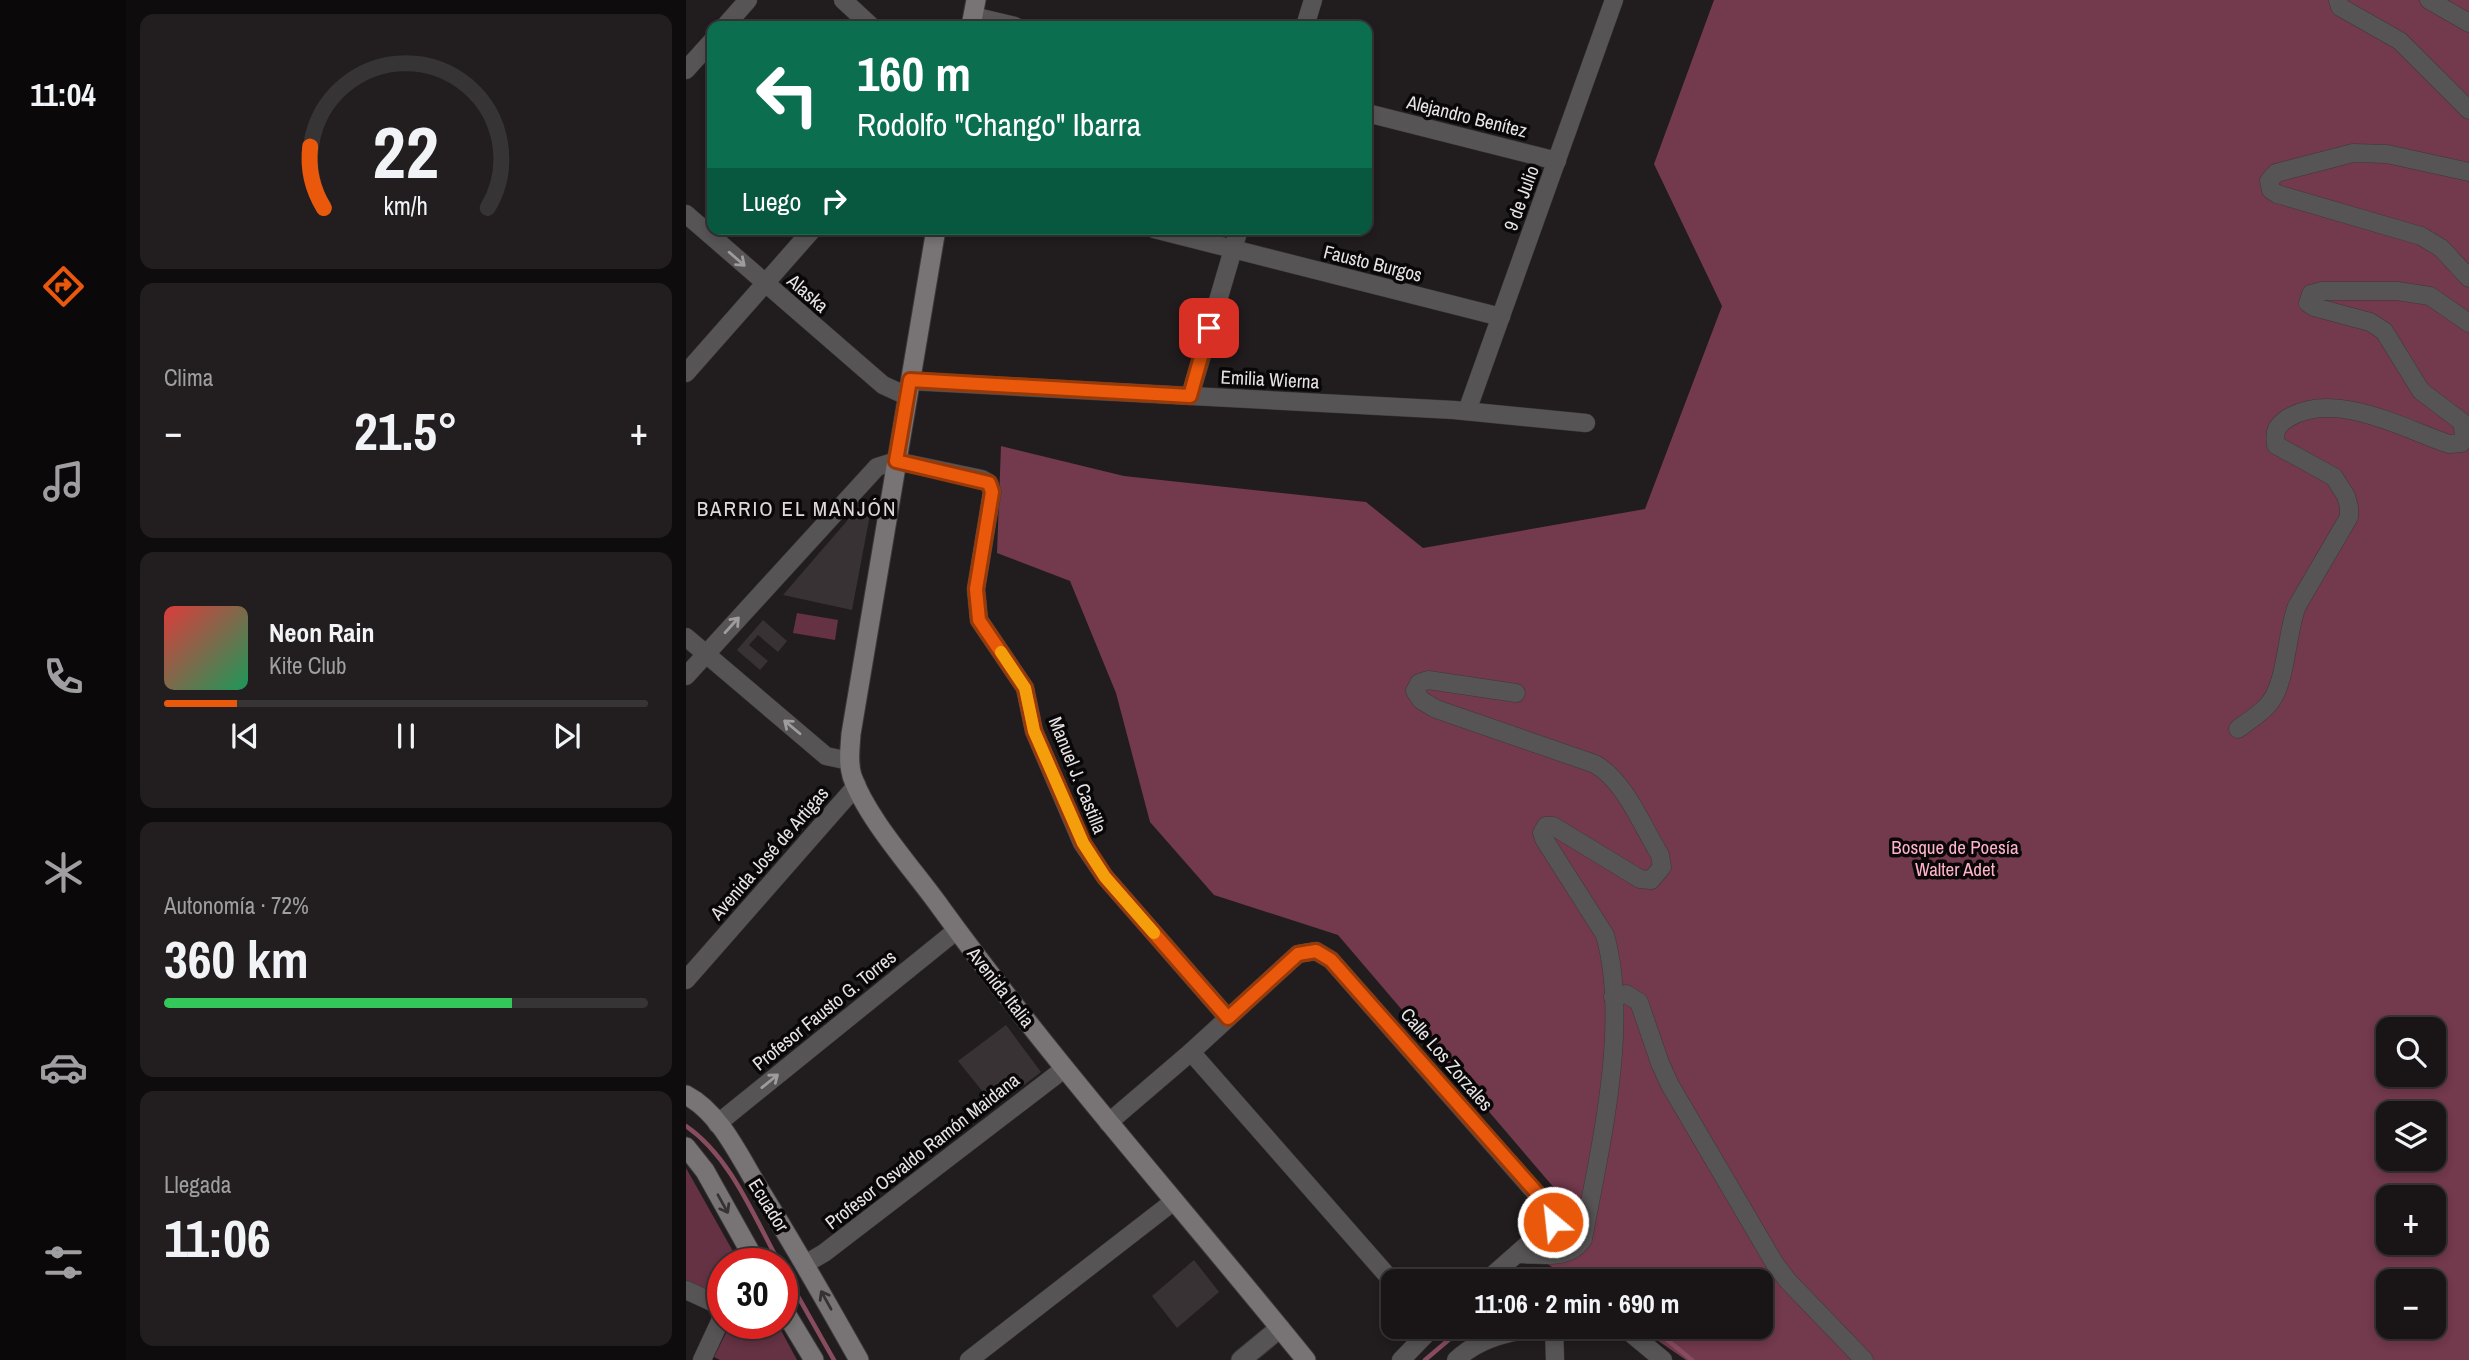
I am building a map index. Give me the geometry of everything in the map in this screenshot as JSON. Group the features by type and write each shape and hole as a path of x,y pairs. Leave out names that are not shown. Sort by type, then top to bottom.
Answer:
{"main road":[{"path":"849,761 935,235"},
{"name":"Avenida Italia","path":"849,761 857,785 876,818 1063,1069 1306,1360"},
{"name":"Ecuador","path":"686,1095 707,1110 717,1124 806,1264 859,1360"},
{"name":"Ecuador","path":"686,1147 705,1171 748,1248"},
{"path":"798,1334 813,1360"}],"street":[{"path":"729,21 748,0"},
{"path":"843,0 866,21"},
{"path":"1307,21 1313,0"},
{"name":"9 de Julio","path":"1468,411 1615,0"},
{"path":"2338,0 2340,6 2413,52 2469,110"},
{"path":"2428,0 2469,23"},
{"path":"974,14 998,21"},
{"path":"686,70 707,47"},
{"name":"Alejandro Benítez","path":"1372,114 1557,161"},
{"path":"2469,172 2387,153 2353,153 2276,173 2269,181 2271,190 2277,194 2421,236 2441,248 2469,278"},
{"name":"Alaska","path":"686,214 707,232"},
{"name":"Alaska","path":"710,235 883,384 909,388"},
{"path":"686,373 808,235"},
{"name":"Fausto Burgos","path":"1177,235 1501,317"},
{"path":"1190,396 1237,235"},
{"path":"2238,729 2269,705 2278,687 2297,606 2348,517 2346,496 2334,477 2276,445 2274,435 2278,425 2296,414 2323,406 2345,408 2449,444 2461,443 2464,435 2462,422 2421,391 2384,331 2370,322 2314,307 2308,303 2311,295 2322,290 2414,292 2430,296 2469,323"},
{"name":"Emilia Wierna","path":"909,388 1190,396 1468,411 1586,423"},
{"path":"686,676 867,476 877,467 896,461"},
{"name":"Manuel J. Castilla","path":"896,461 989,483 992,492 976,589 979,620 1025,688 1034,731 1083,843 1105,877 1228,1018"},
{"path":"686,637 826,756 849,761"},
{"path":"1500,1269 1517,1254 1566,1254 1577,1248 1583,1238 1610,1090 1613,997 1610,950 1605,935 1542,833 1546,826 1553,826 1640,879 1651,880 1662,867 1660,855 1616,781 1595,764 1436,709 1420,700 1415,691 1419,683 1428,680 1516,693"},
{"name":"Avenida José de Artigas","path":"686,980 857,785"},
{"name":"Profesor Fausto G. Torres","path":"717,1124 957,930"},
{"name":"Calle Los Zorzales","path":"1228,1018 1298,954 1316,951 1331,960 1555,1215 1553,1222 1517,1254"},
{"path":"1613,997 1626,994 1639,1002 1670,1085 1775,1264 1864,1360"},
{"path":"1108,1123 1228,1018"},
{"path":"1191,1052 1382,1269"},
{"name":"Profesor Osvaldo Ramón Maidana","path":"806,1264 824,1253 1063,1069"},
{"path":"969,1360 1174,1201"},
{"path":"686,1290 707,1300"},
{"path":"1241,1360 1280,1328"},
{"path":"702,1360 712,1339"},
{"path":"1401,1360 1421,1339"},
{"path":"1455,1360 1494,1339"},
{"path":"1554,1339 1555,1360"},
{"path":"1638,1339 1663,1359"}],"shaded area":[{"path":"797,613 838,620 835,640 793,633"},
{"path":"686,1168 731,1248 707,1248 707,1291 686,1282"},
{"path":"723,1339 786,1339 797,1360 720,1360 714,1357"}],"green space":[{"name":"Bosque de Poesía Walter Adet","path":"1714,0 2469,0 2469,1360 1686,1360 1655,1339 1773,1339 1773,1269 1555,1269 1539,1258 1579,1217 1338,935 1214,895 1150,822 1116,693 1070,581 997,553 1001,446 1124,476 1366,502 1423,548 1645,509 1722,306 1654,164"}],"building":[{"path":"865,500 872,504 852,610 783,595"},
{"path":"763,620 787,641 778,652 758,635 749,645 768,661 760,670 737,650"},
{"path":"1006,1025 1041,1072 995,1107 958,1061"},
{"path":"1194,1260 1219,1292 1177,1328 1152,1296"}],"waterway":[{"path":"686,1126 702,1139 729,1171 772,1248"},
{"path":"798,1296 834,1360"},
{"path":"1425,1360 1450,1339"},
{"path":"1666,1339 1692,1360"}],"slow traffic":[{"path":"1001,652 1025,688 1034,731 1083,843 1105,877 1154,933"}],"district":[{"name":"BARRIO EL MANJÓN","path":"797,509"}],"route":[{"path":"1209,328 1190,396 910,380 896,461 989,483 992,492 975,607 979,620 1025,688 1034,731 1076,829 1105,877 1228,1018 1298,954 1308,950 1325,955 1552,1210 1555,1215 1553,1222"}]}
